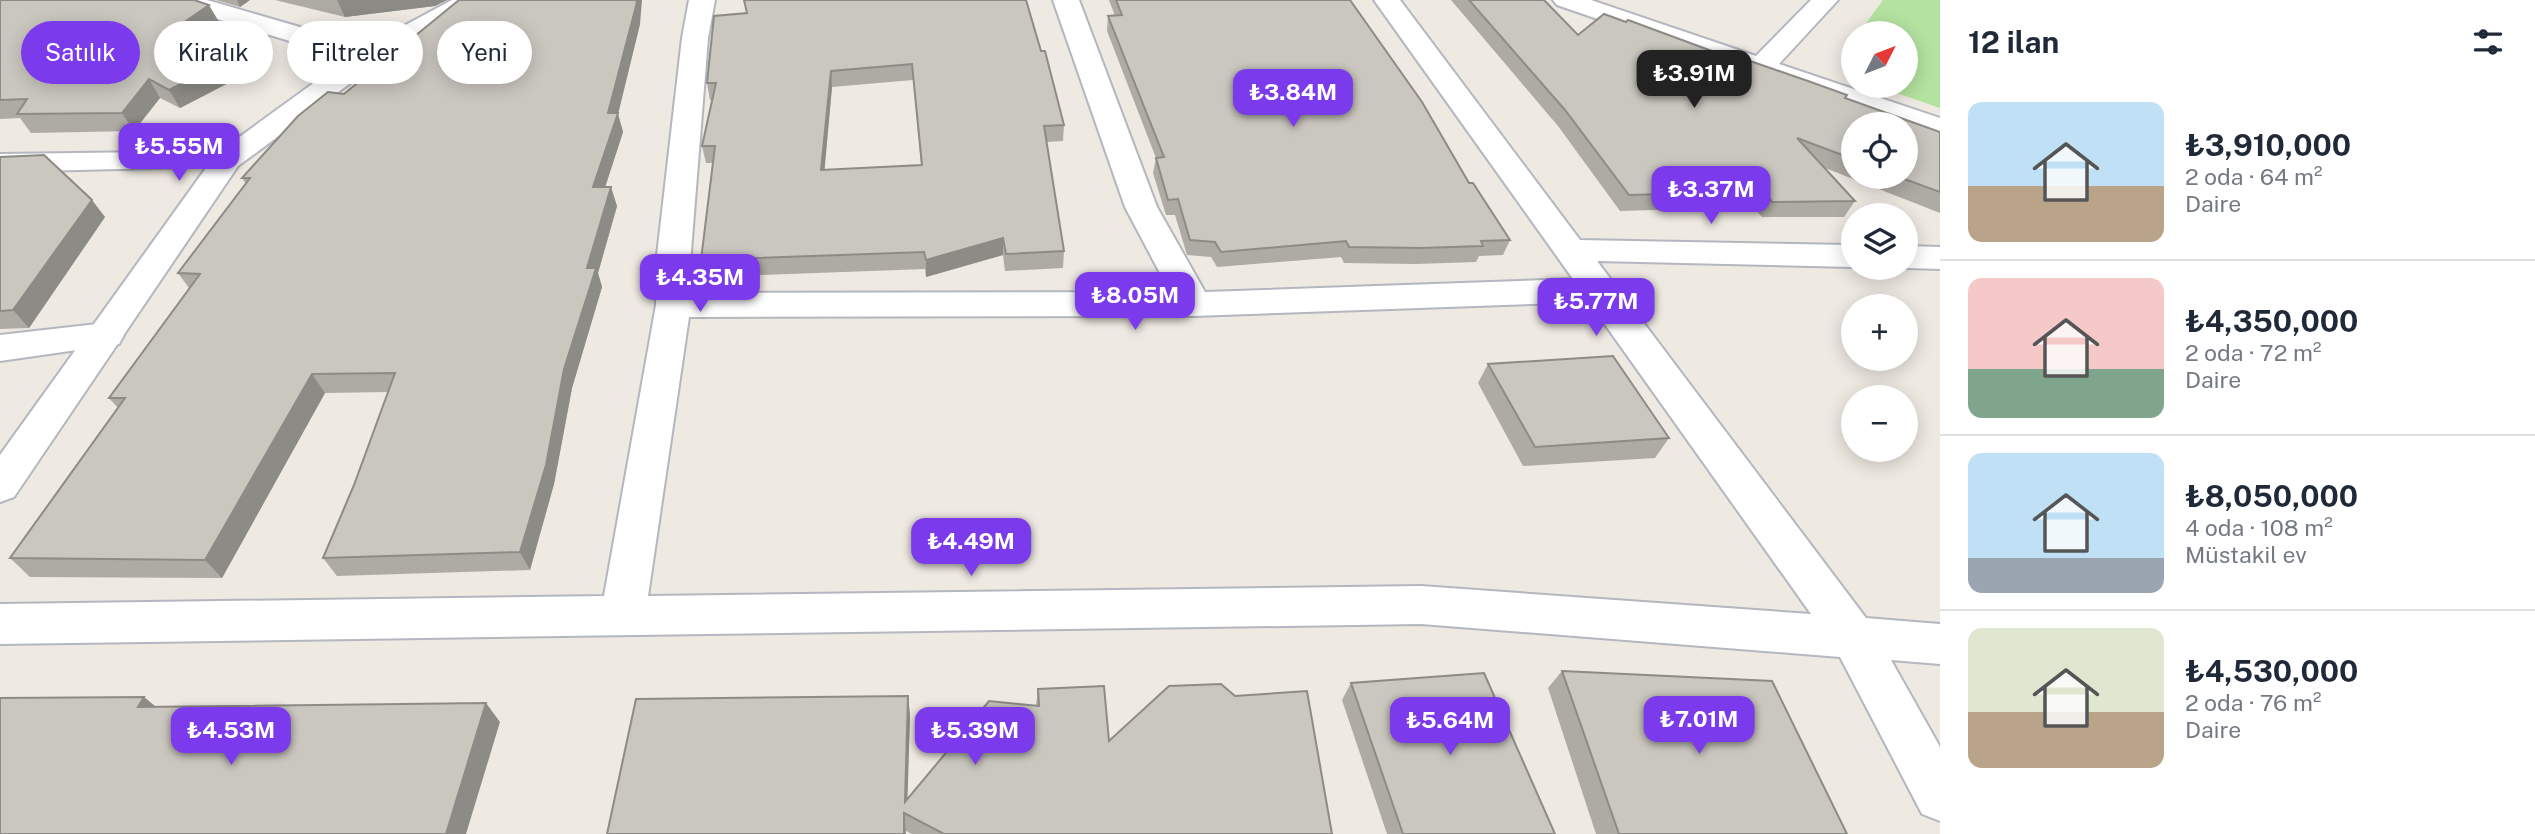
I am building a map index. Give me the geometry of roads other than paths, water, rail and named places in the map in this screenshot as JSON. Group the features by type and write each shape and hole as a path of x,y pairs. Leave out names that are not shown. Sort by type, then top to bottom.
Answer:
{"street":[{"path":"180,0 287,32"},
{"path":"423,26 471,0"},
{"path":"622,616 673,304 674,251 695,38 702,0"},
{"path":"1066,0 1141,207 1194,304"},
{"path":"1387,0 1596,290 1855,640 1940,796"},
{"path":"1566,0 1940,128"},
{"path":"1762,66 1825,0"},
{"path":"0,486 227,160 331,84"},
{"path":"0,163 227,160"},
{"path":"1567,250 1841,256"},
{"path":"1918,257 1940,258"},
{"path":"673,304 1194,304 1596,290"},
{"path":"0,348 106,335"},
{"path":"0,624 1421,606 1855,640 1940,644"}]}
